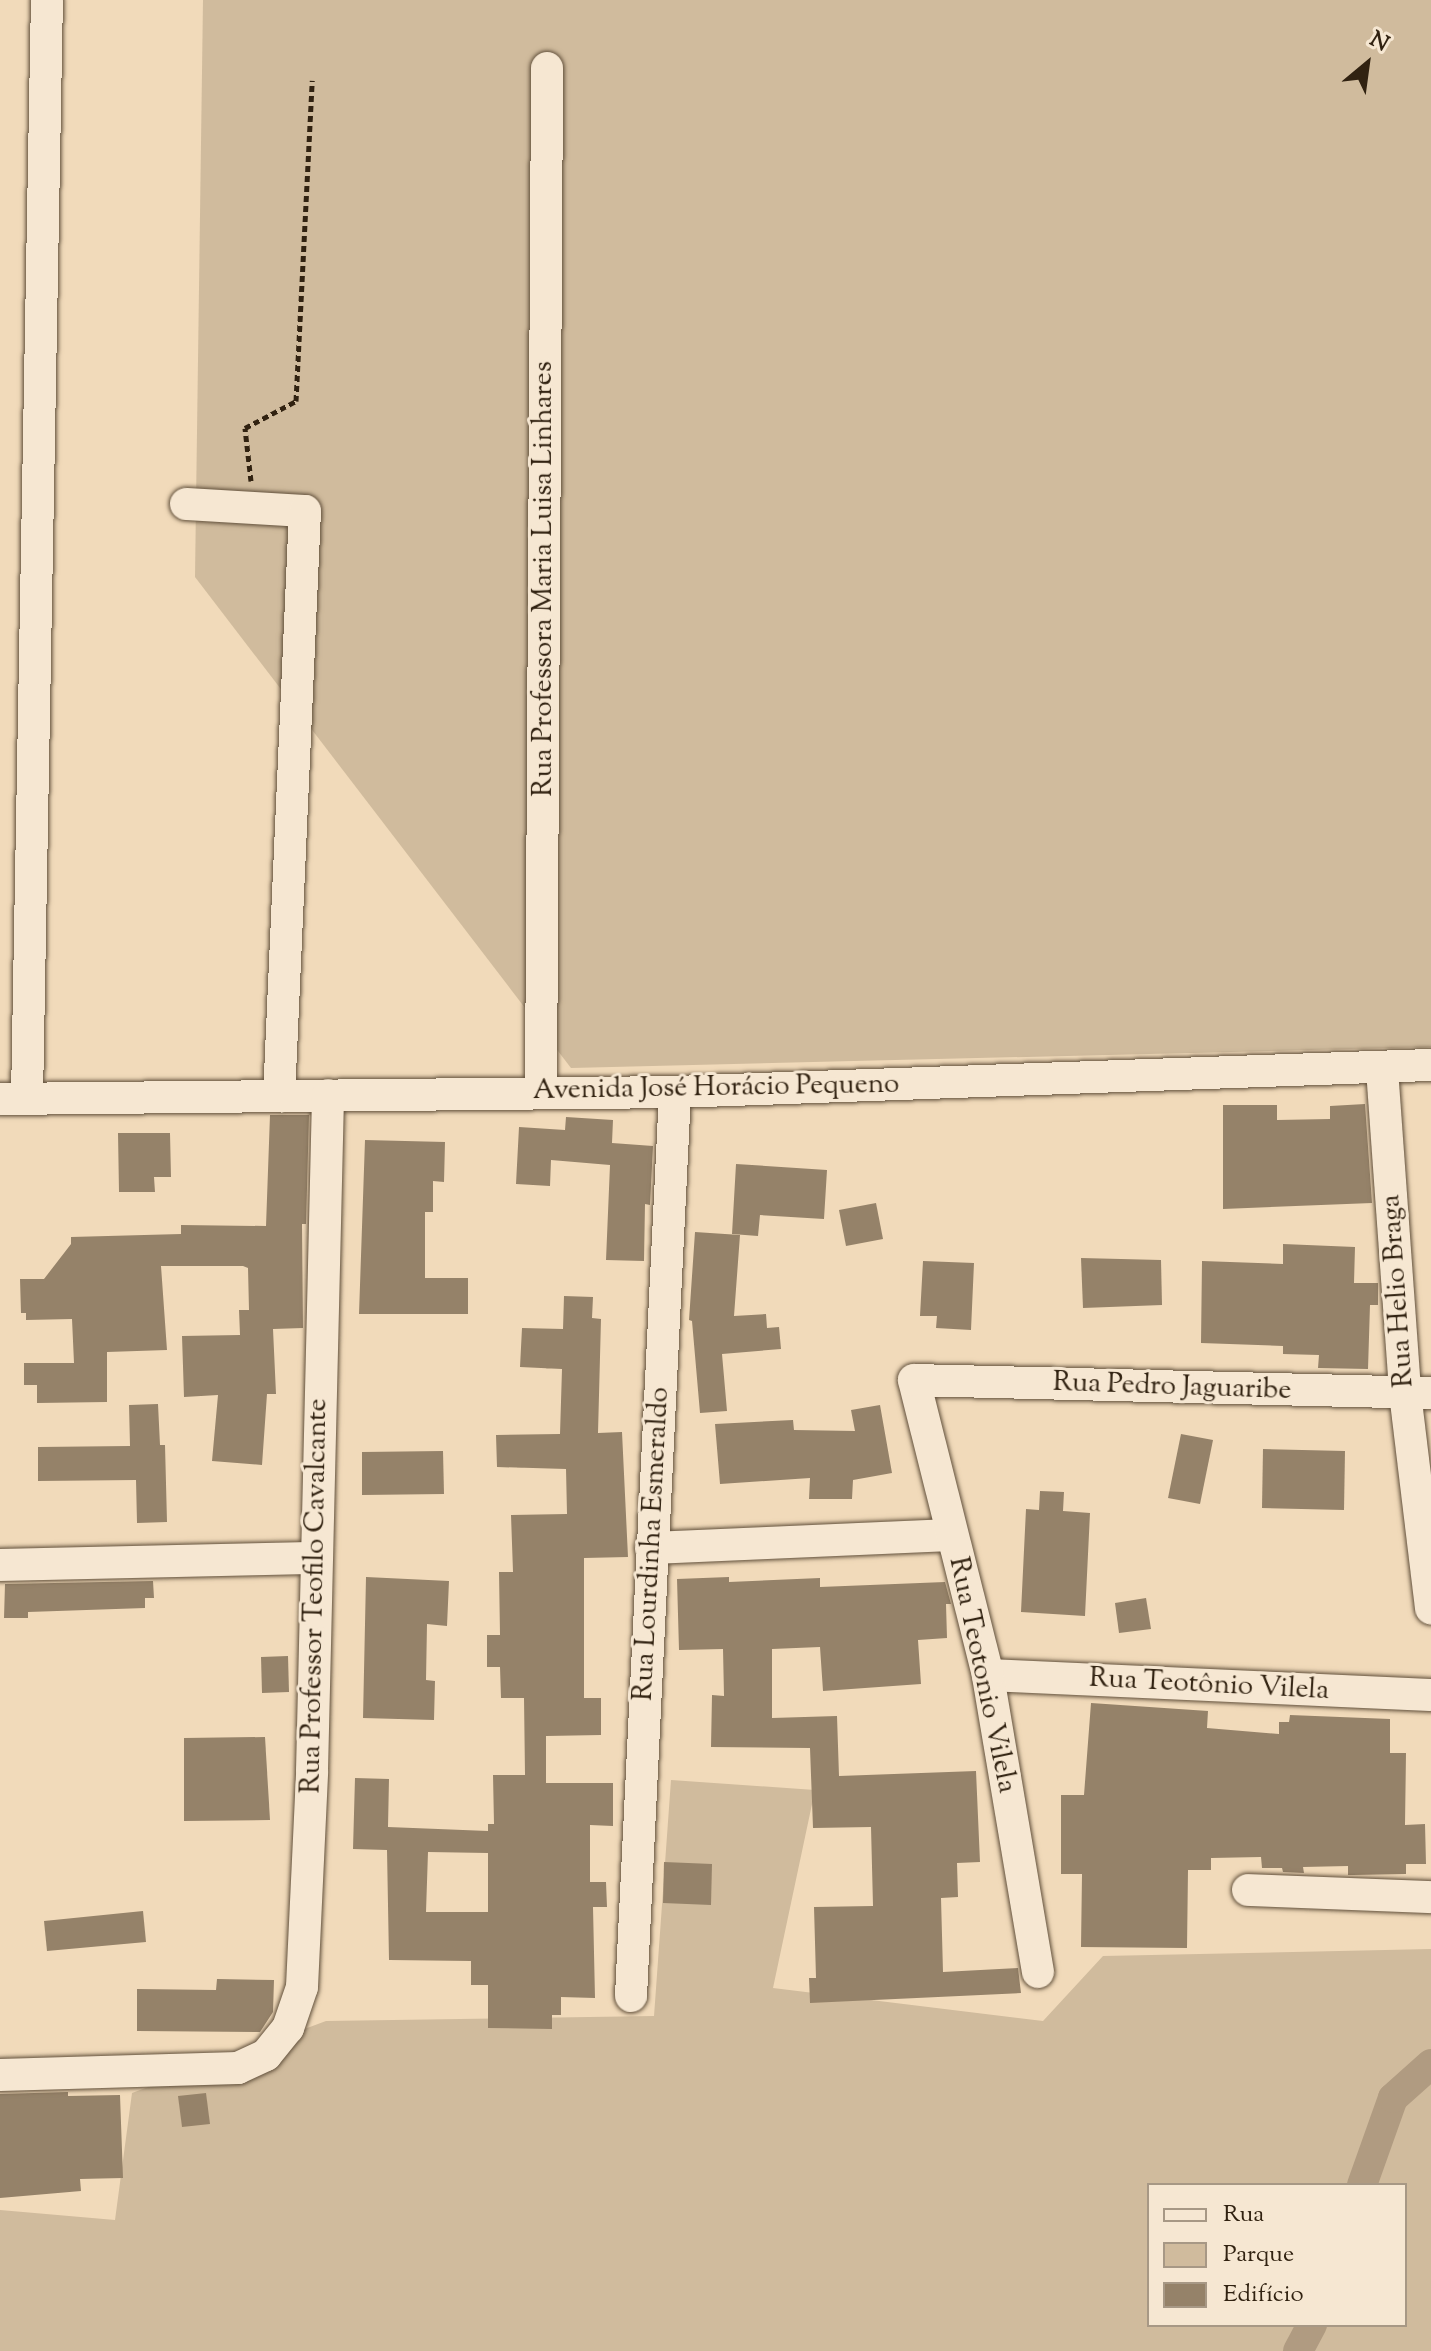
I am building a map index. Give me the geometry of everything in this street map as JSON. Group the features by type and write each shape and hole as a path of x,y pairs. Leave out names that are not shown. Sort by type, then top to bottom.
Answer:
{"street":[{"path":"14,1098 47,0"},
{"name":"Rua Professora Maria Luisa Linhares","path":"541,1091 547,68"},
{"path":"186,504 305,511 279,1096"},
{"name":"Avenida José Horácio Pequeno","path":"14,1098 675,1092 1431,1065"},
{"name":"Rua Helio Braga","path":"1382,1069 1418,1393 1431,1608"},
{"name":"Rua Lourdinha Esmeraldo","path":"631,1996 675,1092"},
{"name":"Rua Professor Teofilo Cavalcante","path":"0,2075 238,2068 266,2055 288,2028 302,1987 312,1771 328,1095"},
{"name":"Rua Pedro Jaguaribe","path":"914,1380 1418,1393"},
{"name":"Rua Teotonio Vilela","path":"914,1380 988,1675 1038,1972"},
{"path":"651,1548 952,1535"},
{"path":"0,1565 316,1558"},
{"name":"Rua Teotônio Vilela","path":"988,1675 1431,1695"},
{"path":"1248,1890 1431,1897"}],"path":[{"path":"253,506 245,428 296,401 312,80"}],"green space":[{"path":"203,0 1431,0 1431,1047 571,1068 195,577"},
{"path":"671,1780 815,1790 773,1988 1043,2021 1103,1956 1431,1949 1431,2351 0,2351 0,2210 115,2220 132,2093 326,2021 654,2016"}],"building":[{"path":"1365,1104 1372,1203 1223,1209 1223,1105 1277,1105 1277,1120 1330,1119 1330,1106"},
{"path":"270,1115 309,1115 306,1224 302,1224 303,1328 273,1329 276,1394 267,1394 262,1465 212,1461 218,1395 184,1397 182,1336 240,1335 239,1310 249,1310 248,1268 243,1266 161,1266 167,1350 107,1352 107,1402 37,1403 37,1385 24,1385 24,1363 74,1363 72,1319 26,1320 26,1313 21,1313 20,1279 44,1279 71,1244 71,1237 181,1234 181,1225 266,1226"},
{"path":"566,1117 613,1120 612,1143 653,1146 650,1205 645,1204 644,1261 606,1260 610,1165 551,1160 550,1186 516,1184 519,1127 565,1130"},
{"path":"118,1133 170,1133 171,1177 154,1177 155,1192 119,1192"},
{"path":"365,1140 445,1142 444,1182 433,1181 433,1212 425,1212 425,1278 468,1278 468,1314 359,1314"},
{"path":"736,1164 827,1170 824,1219 760,1215 758,1236 732,1234"},
{"path":"876,1203 883,1239 846,1246 839,1210"},
{"path":"695,1232 740,1235 734,1316 766,1314 767,1328 779,1327 781,1349 722,1354 727,1411 700,1413 692,1321 689,1320"},
{"path":"1283,1244 1355,1247 1354,1283 1378,1283 1378,1305 1370,1305 1368,1369 1318,1368 1319,1355 1283,1354 1283,1346 1201,1343 1202,1261 1283,1264"},
{"path":"1081,1258 1161,1260 1162,1305 1083,1308"},
{"path":"923,1261 974,1263 971,1330 936,1328 937,1316 920,1316"},
{"path":"564,1296 593,1297 592,1318 601,1319 598,1433 622,1432 628,1557 584,1558 584,1698 601,1698 601,1735 546,1736 546,1783 613,1783 613,1826 590,1825 590,1882 606,1882 607,1907 593,1907 595,1998 561,1997 561,2015 552,2015 552,2029 488,2028 488,1985 471,1985 471,1961 389,1960 387,1850 353,1849 355,1778 389,1779 388,1827 488,1831 488,1824 494,1824 493,1775 525,1775 524,1698 501,1698 500,1667 487,1667 487,1635 500,1635 499,1572 513,1572 511,1515 567,1514 566,1469 497,1467 496,1435 560,1434 562,1369 520,1367 522,1328 563,1329","holes":["428,1852 488,1853 488,1912 426,1912"]},
{"path":"158,1404 160,1445 165,1445 167,1522 137,1523 136,1480 38,1481 38,1447 130,1446 129,1405"},
{"path":"880,1405 892,1473 853,1480 852,1499 809,1499 810,1478 720,1484 715,1424 793,1420 794,1430 855,1431 851,1410"},
{"path":"1181,1434 1213,1440 1200,1504 1168,1498"},
{"path":"1263,1449 1345,1451 1344,1510 1262,1508"},
{"path":"443,1451 444,1494 362,1495 362,1452"},
{"path":"1040,1491 1064,1492 1063,1511 1090,1513 1085,1616 1021,1612 1026,1509 1039,1510"},
{"path":"366,1577 449,1581 447,1626 427,1624 426,1680 435,1681 434,1720 363,1718"},
{"path":"729,1577 729,1582 820,1578 820,1587 945,1582 951,1604 946,1604 947,1638 918,1640 921,1684 823,1691 820,1647 772,1649 772,1718 837,1716 839,1776 976,1771 980,1862 957,1863 958,1897 941,1898 943,1972 1018,1968 1021,1993 810,2003 809,1978 816,1978 814,1907 873,1906 871,1827 813,1828 810,1748 711,1747 712,1695 724,1696 723,1649 679,1650 677,1579"},
{"path":"153,1581 154,1598 145,1598 145,1608 28,1612 28,1618 4,1618 5,1584"},
{"path":"1146,1598 1151,1629 1119,1633 1115,1603"},
{"path":"288,1656 289,1692 262,1693 261,1657"},
{"path":"1091,1703 1208,1711 1207,1728 1279,1734 1279,1722 1289,1722 1290,1715 1390,1719 1390,1753 1406,1753 1405,1825 1425,1824 1426,1864 1406,1864 1406,1874 1348,1875 1348,1866 1303,1867 1304,1873 1283,1872 1282,1868 1262,1868 1261,1857 1211,1858 1211,1870 1188,1870 1187,1948 1081,1947 1082,1874 1061,1874 1061,1795 1084,1795"},
{"path":"265,1737 270,1820 184,1821 184,1738"},
{"path":"664,1862 712,1864 711,1905 663,1903"},
{"path":"143,1911 146,1942 47,1951 44,1921"},
{"path":"217,1979 274,1980 273,2012 260,2032 137,2031 137,1989 216,1990"},
{"path":"68,2092 68,2096 120,2095 123,2178 80,2179 81,2191 0,2198 0,2094"},
{"path":"206,2093 210,2124 182,2127 178,2096"}],"waterway":[{"path":"1363,2183 1393,2098 1431,2064"},
{"path":"1298,2351 1311,2327"}]}
